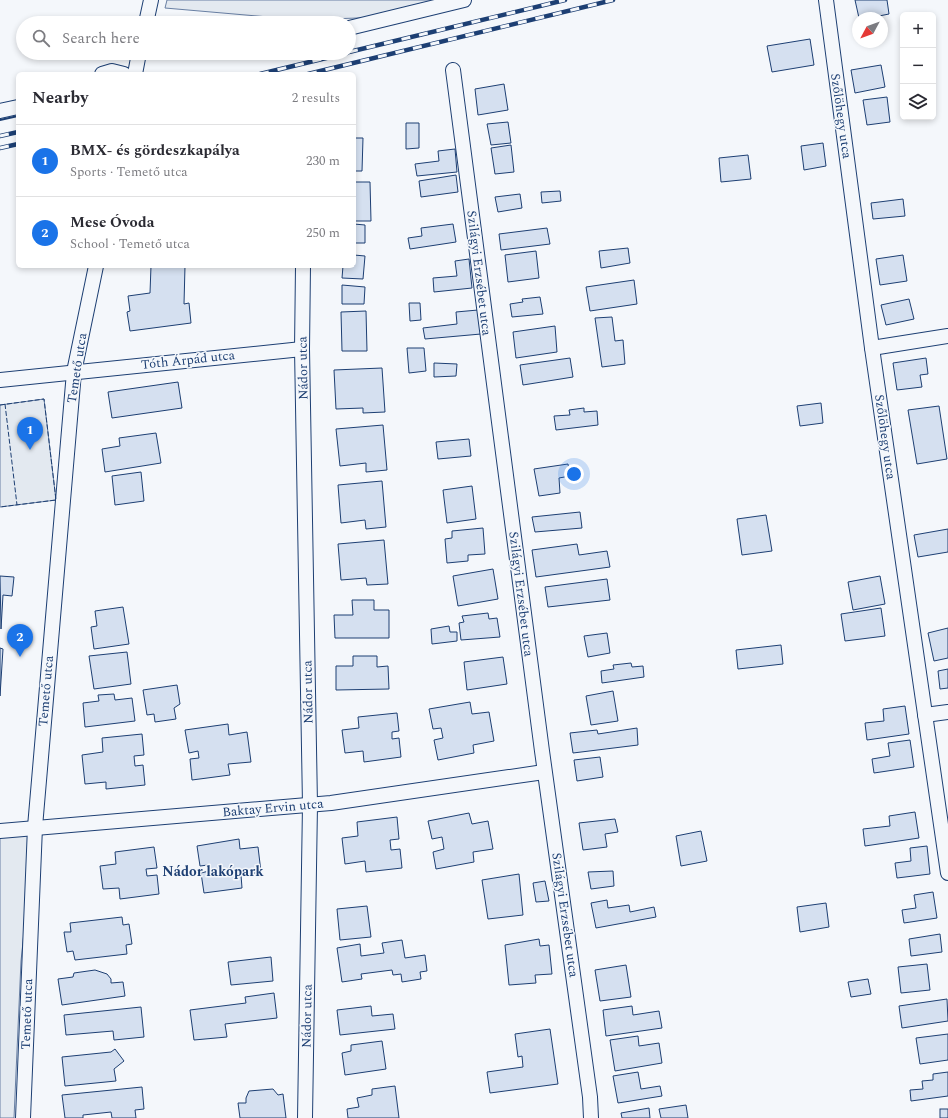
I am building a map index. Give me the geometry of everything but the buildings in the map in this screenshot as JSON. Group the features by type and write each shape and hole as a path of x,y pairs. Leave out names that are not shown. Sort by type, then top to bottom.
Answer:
{"street":[{"path":"148,16 151,0"},
{"path":"356,26 464,0"},
{"name":"Szőlöhegy utca","path":"826,0 872,348 948,873"},
{"path":"135,72 138,60"},
{"name":"Szilágyi Erzsébet utca","path":"452,70 591,1118"},
{"path":"0,110 16,107"},
{"name":"Temető utca","path":"23,1118 35,827 74,372 96,268"},
{"name":"Nádor utca","path":"303,268 302,349 310,805 305,1118"},
{"path":"872,348 948,336"},
{"name":"Tóth Árpád utca","path":"0,380 302,349"},
{"path":"925,715 948,712"},
{"name":"Baktay Ervin utca","path":"0,831 310,805 544,772"}],"shaded area":[{"path":"167,0 471,0 411,16 356,18 356,16 257,16 165,8"},
{"path":"44,399 56,500 0,507 0,405"},
{"path":"35,827 21,961 14,1118 0,1118 0,831"}],"railway":[{"path":"356,50 565,0"},
{"path":"316,72 613,0"},
{"path":"268,72 318,60"},
{"path":"0,136 16,132"},
{"path":"0,148 16,144"}],"fence":[{"path":"0,405 44,399 56,500 0,507"},
{"path":"5,404 17,505"}],"wall":[{"path":"0,120 16,116"}],"place":[{"name":"BMX- és gördeszkapálya","path":"30,450"},
{"name":"Mese Óvoda","path":"20,657"}],"district":[{"name":"Nádor lakópark","path":"213,871"}]}
